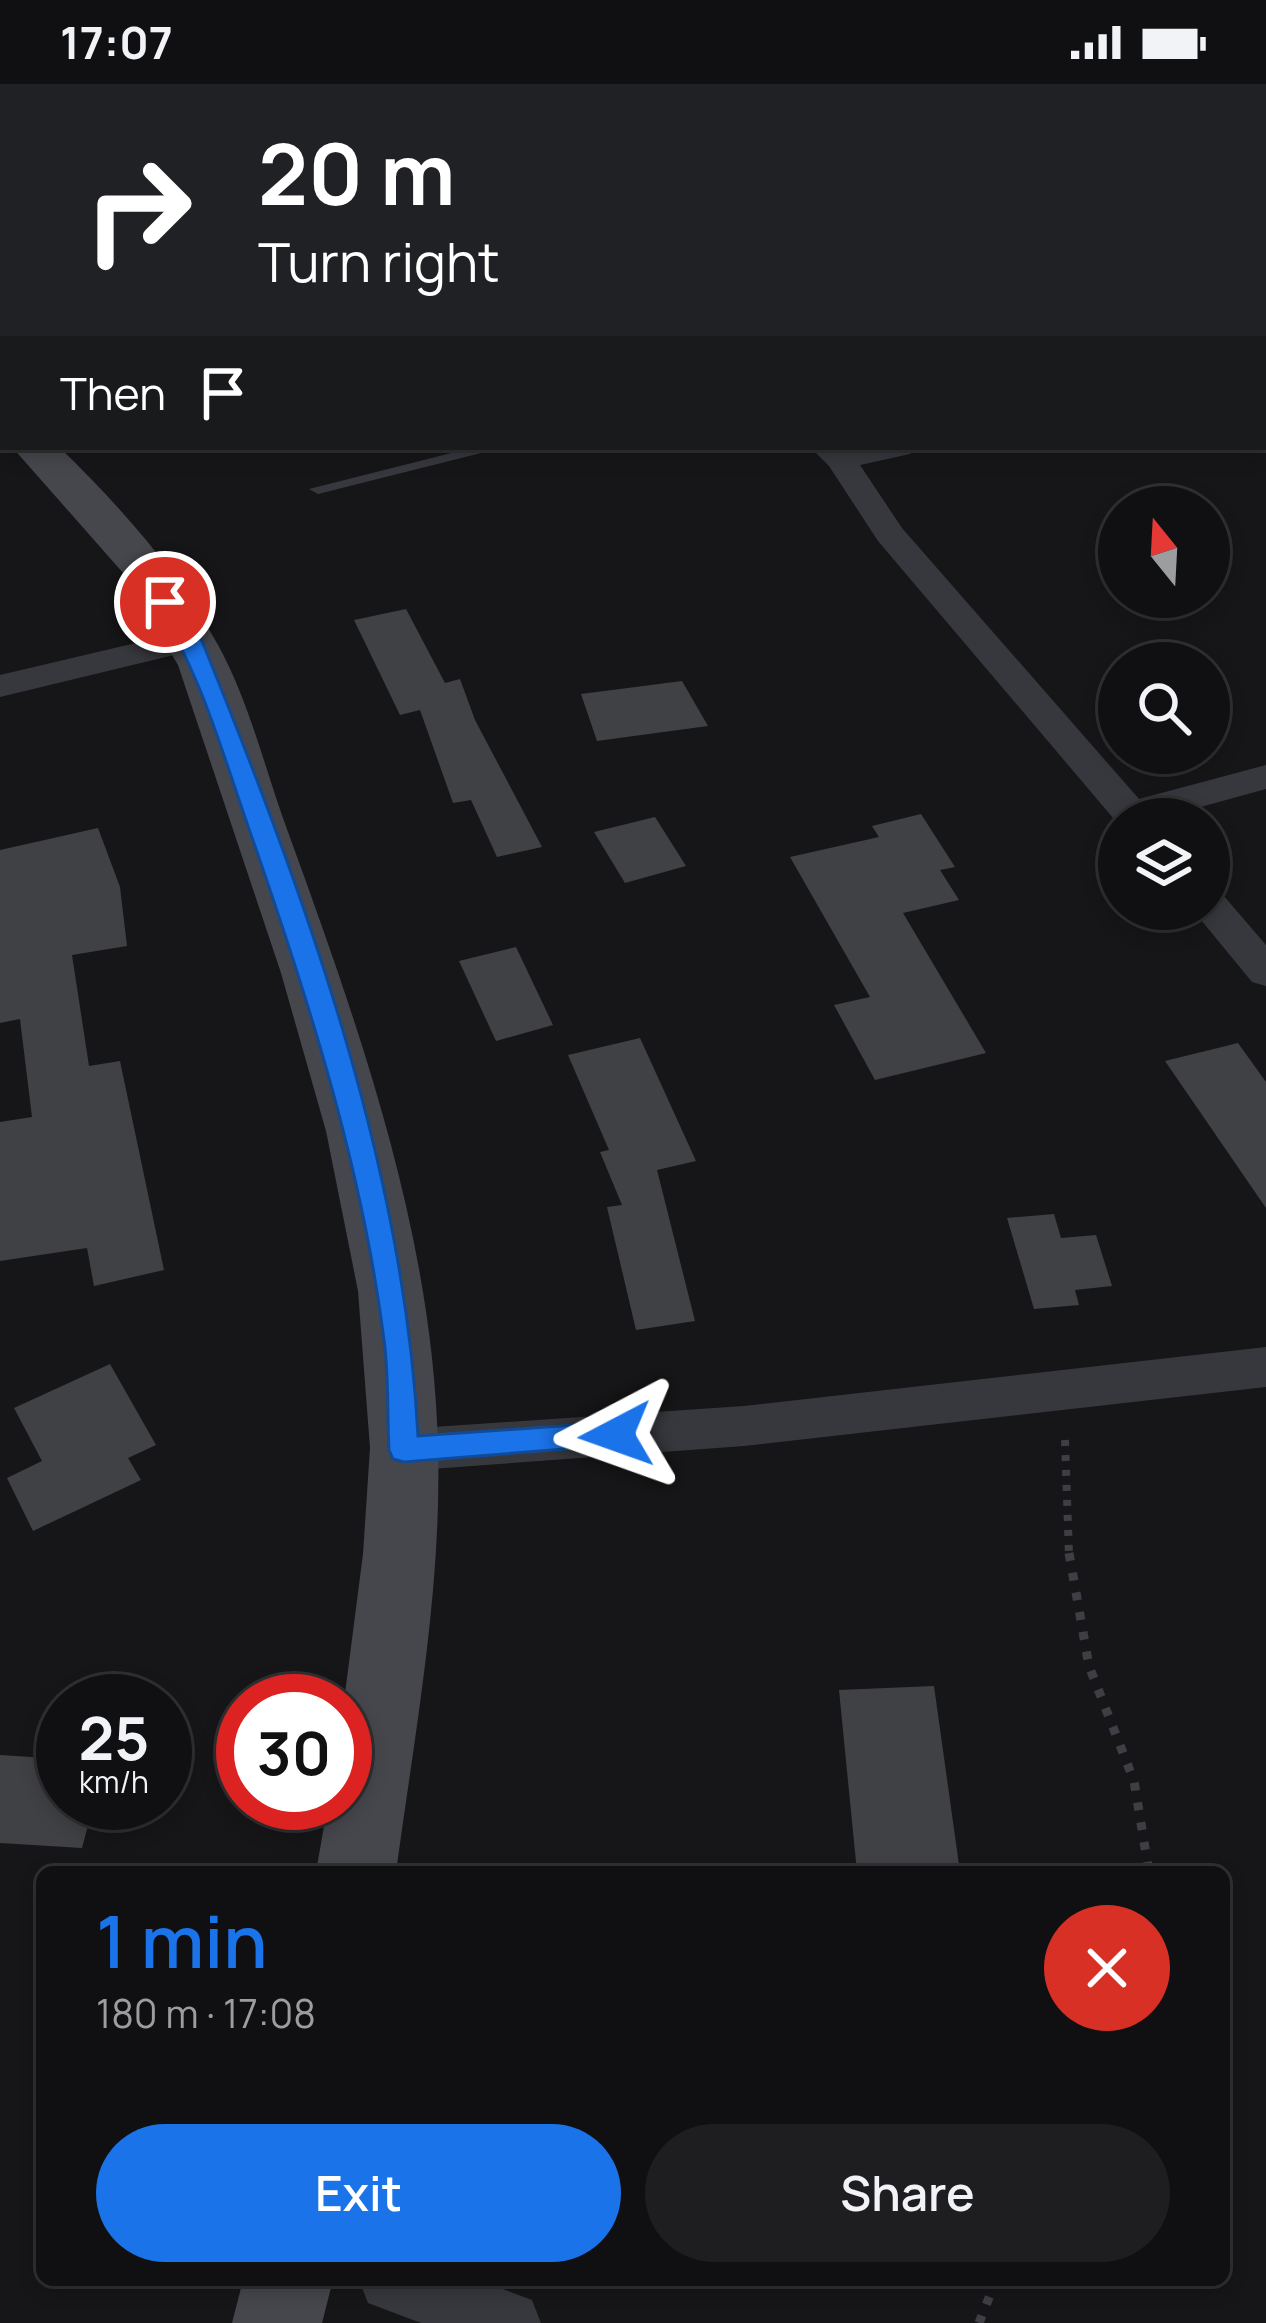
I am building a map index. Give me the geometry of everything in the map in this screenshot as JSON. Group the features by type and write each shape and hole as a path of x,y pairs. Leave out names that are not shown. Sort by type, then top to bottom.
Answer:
{"main road":[{"path":"37,450 114,525 191,641 308,962 358,1137 399,1341 404,1450 387,1660 357,1866"},
{"path":"277,2323 286,2286"}],"street":[{"path":"871,450 833,454 890,534 1116,798"},
{"path":"0,686 191,641"},
{"path":"1196,798 1266,777"},
{"path":"1230,930 1266,972"},
{"path":"404,1450 744,1426 1266,1367"},
{"path":"407,2286 509,2323"}],"lane":[{"path":"318,489 484,450"}],"path":[{"path":"1063,1390 1069,1557 1089,1666 1134,1780 1148,1866"},
{"path":"979,2323 994,2286"}],"building":[{"path":"406,609 445,683 460,679 475,720 542,847 497,857 471,800 453,803 420,710 400,715 354,620"},
{"path":"682,681 708,726 597,741 581,694"},
{"path":"921,814 955,867 940,870 959,900 903,913 986,1053 875,1080 834,1005 870,997 790,857 879,837 872,826"},
{"path":"655,817 686,866 625,883 594,832"},
{"path":"98,828 120,887 127,946 72,955 89,1066 120,1061 164,1270 94,1286 87,1248 0,1261 0,1122 32,1117 20,1019 0,1023 0,850"},
{"path":"516,947 553,1025 496,1041 459,961"},
{"path":"640,1038 696,1161 657,1170 695,1321 636,1330 607,1207 622,1205 600,1152 609,1150 568,1055"},
{"path":"1238,1043 1266,1082 1266,1208 1165,1061"},
{"path":"1054,1214 1061,1238 1096,1235 1112,1286 1075,1290 1079,1305 1034,1309 1007,1218"},
{"path":"110,1364 156,1445 128,1458 141,1480 33,1531 7,1478 42,1461 14,1408"},
{"path":"934,1686 959,1866 856,1866 839,1690"},
{"path":"0,1755 36,1757 36,1830 87,1830 82,1848 0,1843"}],"route":[{"path":"165,602 191,641 216,703 308,962 358,1137 399,1341 404,1450 616,1435"}]}
